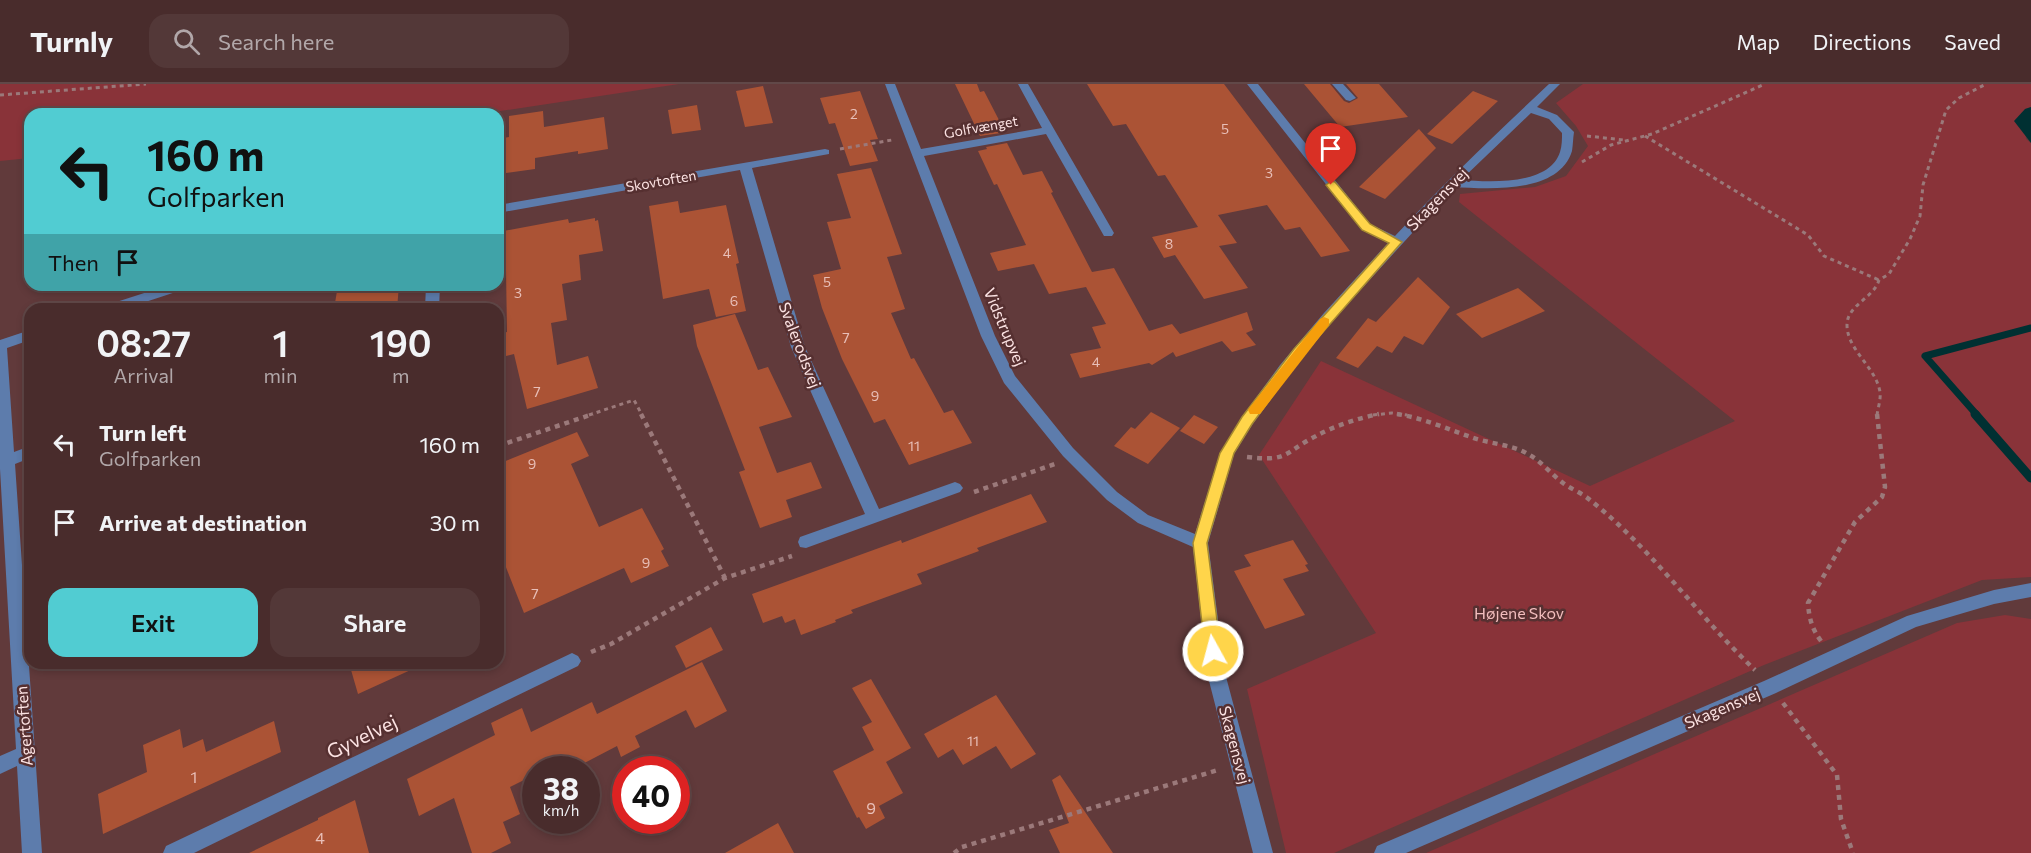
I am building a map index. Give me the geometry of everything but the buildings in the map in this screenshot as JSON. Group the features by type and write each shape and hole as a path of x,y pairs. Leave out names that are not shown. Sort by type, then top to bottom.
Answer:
{"street":[{"name":"Vidstrupvej","path":"890,84 988,336 1009,379 1073,458 1112,496 1143,519 1200,543"},
{"name":"Golfvænget","path":"1023,84 1108,233"},
{"path":"1252,84 1366,227 1396,242"},
{"path":"1337,84 1350,98"},
{"name":"Skagensvej","path":"1263,853 1216,673 1200,543 1227,453 1247,421 1298,352 1451,183 1555,84"},
{"path":"1451,183 1523,183 1544,176 1559,164 1569,143 1569,132 1553,117 1528,108"},
{"name":"Golfvænget","path":"918,153 1049,130"},
{"name":"Skovtoften","path":"504,208 825,152"},
{"name":"Svalerodsvej","path":"745,166 798,347 874,516"},
{"path":"128,303 164,291"},
{"path":"0,346 24,337"},
{"name":"Agertoften","path":"0,346 3,462 32,853"},
{"path":"3,462 24,454"},
{"path":"806,542 955,488"},
{"name":"Skagensvej","path":"1384,853 1770,687 1912,621 1994,597 2031,590"},
{"name":"Gyvelvej","path":"172,853 572,661"},
{"path":"0,765 26,754"}],"path":[{"path":"0,95 146,84"},
{"path":"1559,164 1583,162 1611,145 1645,136 1766,84"},
{"path":"1833,656 1814,632 1809,617 1808,603 1855,522 1881,497 1885,487 1876,417 1880,393 1875,376 1854,346 1847,325 1851,312 1876,288 1879,280 1889,274 1910,239 1920,216 1923,185 1946,110 1959,98 1986,84"},
{"path":"1569,132 1625,140"},
{"path":"1645,136 1811,237 1824,256 1879,280"},
{"path":"825,152 911,137"},
{"path":"504,444 634,400 725,578"},
{"path":"1227,453 1259,460 1272,460 1287,455 1317,435 1377,414 1392,413 1411,416 1480,441 1511,447 1529,454 1563,483 1589,499 1607,515 1659,566 1770,687 1837,775 1841,819 1853,853"},
{"path":"955,488 968,495 1073,458"},
{"path":"572,661 611,644 725,578 801,553 806,542"},
{"path":"954,853 962,846 1239,764"}],"green space":[{"path":"0,84 679,84 504,111 504,108 24,108 24,159 0,161"},
{"name":"Højene Skov","path":"1583,84 2031,84 2031,107 2025,109 2026,139 2031,143 2031,577 1982,580 1764,665 1334,853 1286,853 1247,689 1376,633 1259,455 1321,361 1590,486 1735,421 1459,202 1460,194 1535,187 1566,176 1588,146 1576,126 1556,103"},
{"path":"2005,615 2031,619 2031,853 1426,853 1957,623"}],"water":[{"path":"2031,107 2031,143 2014,121 2025,109"}],"waterway":[{"path":"1977,415 1925,356 2031,328"},
{"path":"1975,414 2031,478"}],"slow traffic":[{"path":"1255,410 1298,352 1324,322"}],"route":[{"path":"1213,651 1200,543 1227,453 1247,421 1298,352 1396,242 1366,227 1331,185"}]}
